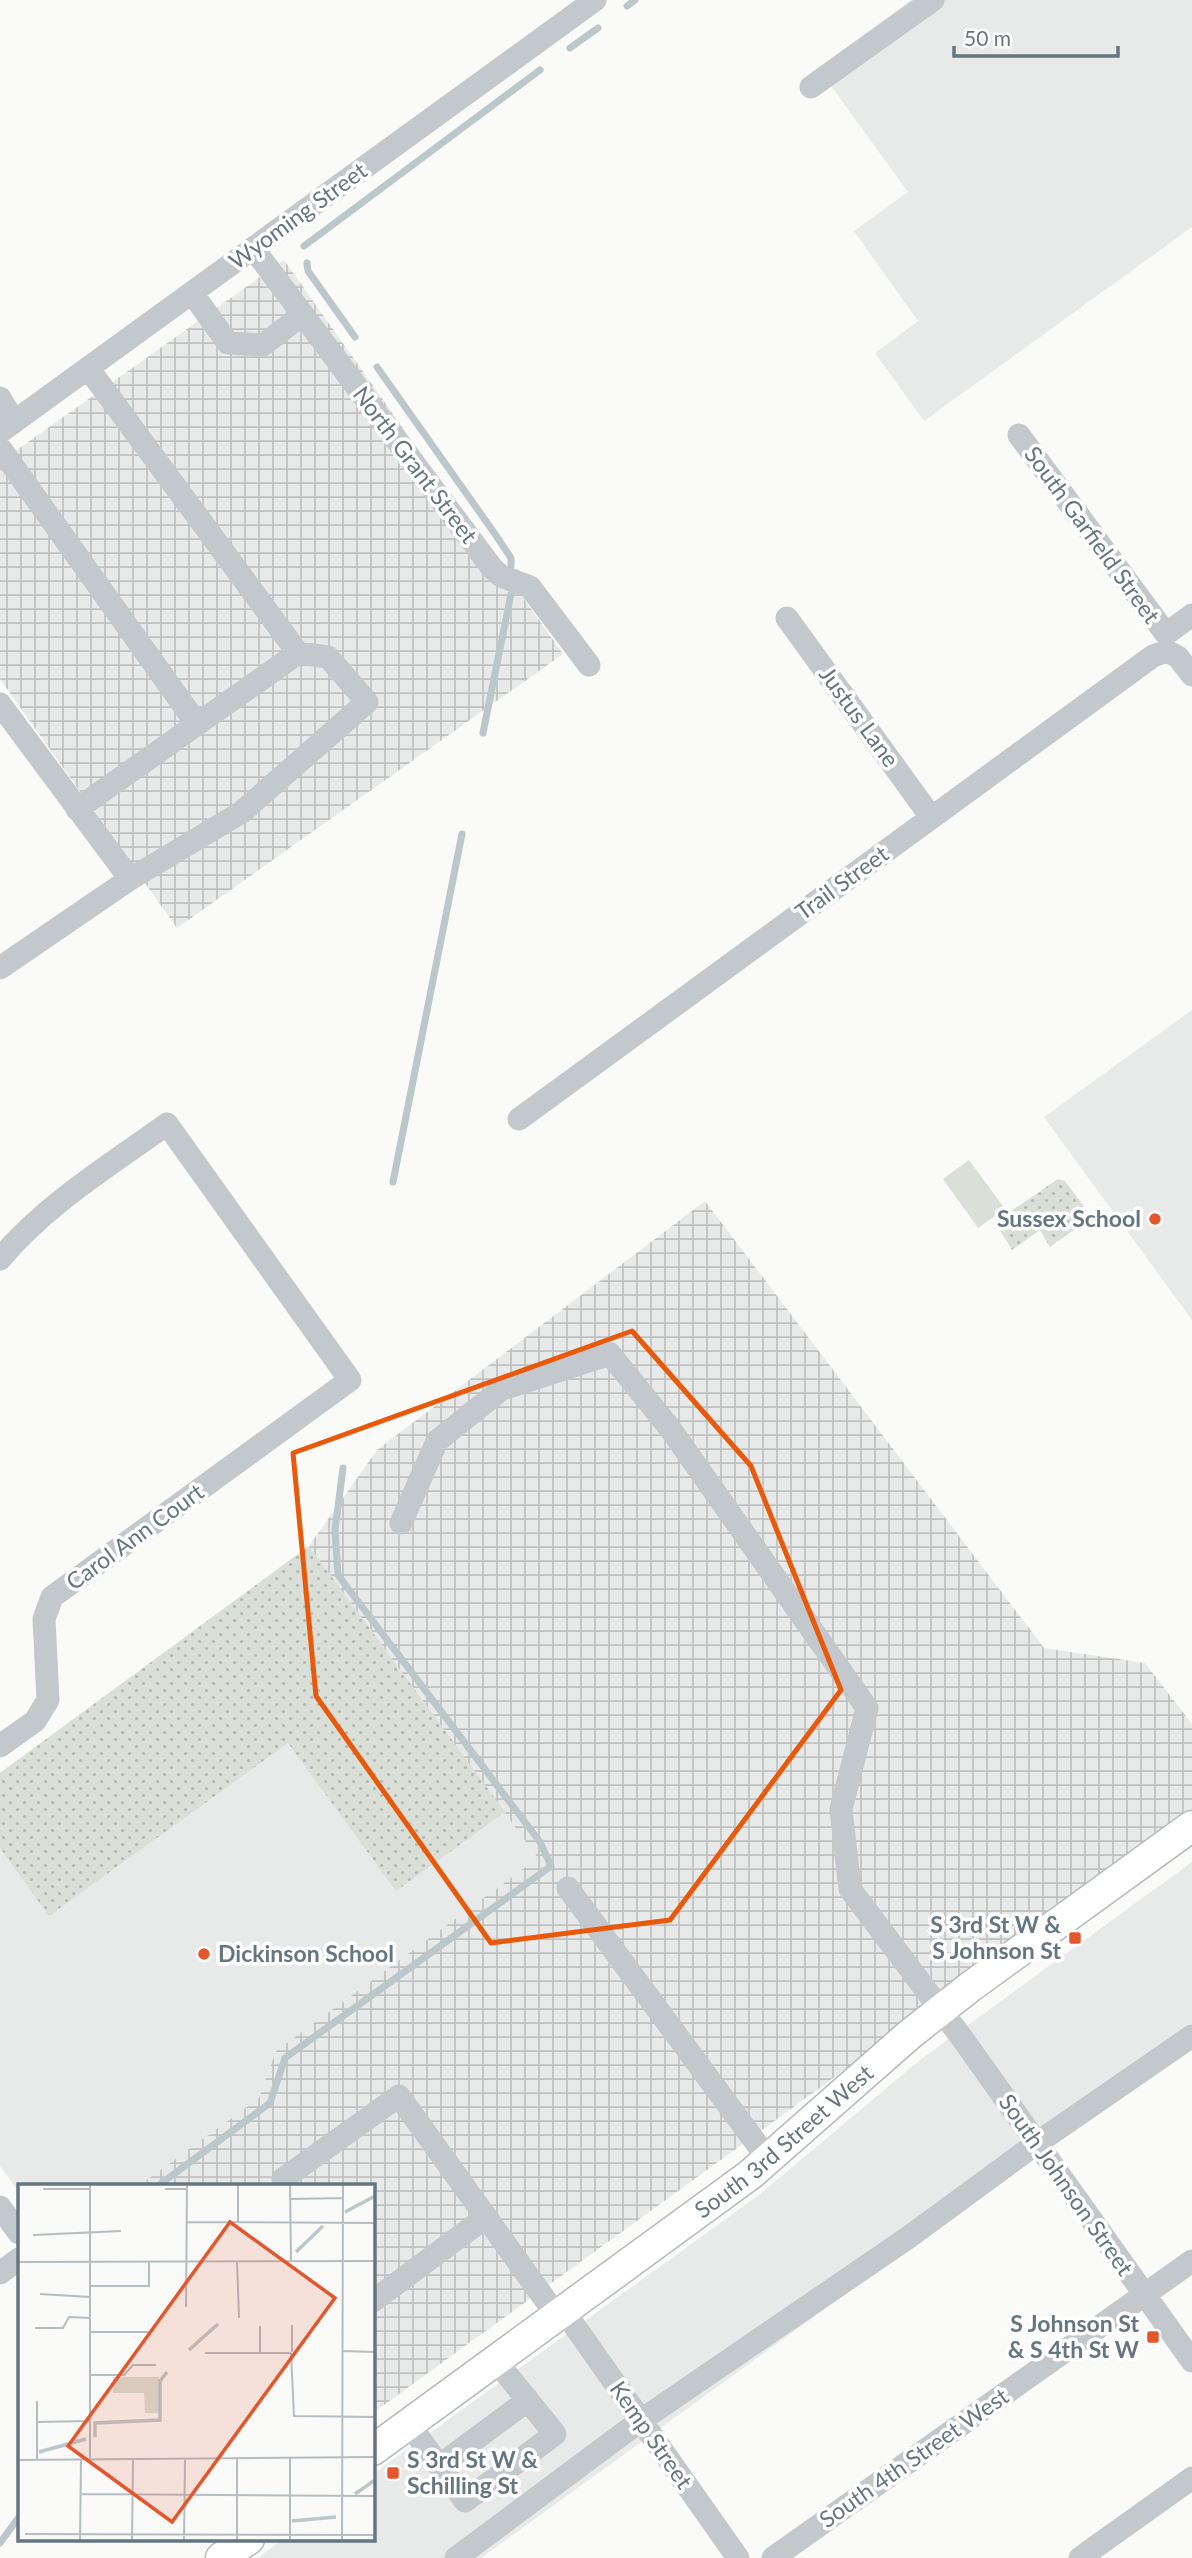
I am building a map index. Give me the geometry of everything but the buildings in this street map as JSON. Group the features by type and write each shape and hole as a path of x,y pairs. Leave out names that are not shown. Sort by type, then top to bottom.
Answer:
{"main road":[{"name":"South 3rd Street West","path":"374,2449 655,2246 768,2159 941,2009 1192,1826"}],"street":[{"name":"Wyoming Street","path":"7,427 595,0"},
{"path":"811,87 933,0"},
{"name":"North Grant Street","path":"253,248 492,568 501,576 530,587 589,665"},
{"path":"192,293 228,343 263,345 302,315"},
{"path":"88,368 298,653"},
{"path":"0,398 7,427"},
{"name":"South Garfield Street","path":"1019,435 1192,676"},
{"path":"0,448 197,724"},
{"name":"Trail Street","path":"519,1119 1153,656 1192,615"},
{"name":"Justus Lane","path":"787,618 931,817"},
{"path":"0,968 130,879 242,812 367,702 328,657 298,653 77,809"},
{"path":"0,705 130,879"},
{"name":"Carol Ann Court","path":"0,1259 22,1233 48,1211 167,1124 350,1380 52,1597 44,1619 48,1700 35,1721 0,1746"},
{"name":"South Johnson Street","path":"401,1523 437,1441 502,1389 610,1354 669,1427 867,1708 841,1809 850,1889 941,2009 1192,2361"},
{"path":"568,1888 768,2159"},
{"path":"456,2558 640,2421 909,2237 1037,2143 1192,2036"},
{"name":"Kemp Street","path":"287,2184 283,2179 399,2096 738,2558"},
{"path":"0,2207 18,2232"},
{"path":"374,2300 486,2217"},
{"path":"0,2273 18,2260"},
{"name":"South 4th Street West","path":"773,2558 1192,2261"},
{"path":"409,2424 465,2501 555,2434 496,2361"},
{"path":"439,2466 528,2400"},
{"path":"1080,2558 1192,2478"}],"highlighted area":[{"path":"632,1331 751,1466 841,1690 670,1920 491,1943 316,1696 293,1453"}],"shaded area":[{"path":"911,0 1192,0 1192,227 924,421 875,353 918,321 854,231 908,192 818,68"},
{"path":"284,260 563,654 177,928 0,679 0,462"},
{"name":"Sussex School","path":"1192,1010 1192,1320 1044,1117"},
{"path":"969,1160 1005,1209 978,1228 943,1179"},
{"path":"1058,1179 1065,1181 1083,1205 1082,1224 1050,1247 1040,1230 1012,1250 995,1222"},
{"path":"705,1201 1044,1648 1145,1663 1192,1724 1192,1817 374,2412 374,2184 141,2184 259,2098 276,2051 538,1858 309,1546 377,1450"},
{"name":"Dickinson School","path":"309,1546 539,1858 276,2051 260,2098 141,2184 18,2184 18,2191 0,2166 0,1773"},
{"path":"309,1546 505,1812 396,1891 288,1743 49,1916 0,1848 0,1773"},
{"path":"1192,1862 1192,2043 481,2558 258,2558 282,2540 374,2540 374,2473 759,2195 920,2060"}],"waterway":[{"path":"627,6 635,0"},
{"path":"570,48 598,28"},
{"path":"304,246 540,70"},
{"path":"307,263 308,271 355,337"},
{"path":"377,367 495,534 511,558 511,566"},
{"path":"483,733 511,594"},
{"path":"393,1182 462,834"},
{"path":"160,2184 270,2103 285,2058 551,1866 540,1842 338,1575 335,1530 343,1468"},
{"path":"0,2543 18,2518"}],"place":[{"name":"Sussex School","path":"1155,1219"},
{"name":"S 3rd St W & S Johnson St","path":"1075,1938"},
{"name":"Dickinson School","path":"204,1954"},
{"name":"S Johnson St & S 4th St W","path":"1153,2337"},
{"name":"S 3rd St W & Schilling St","path":"393,2473"}]}
